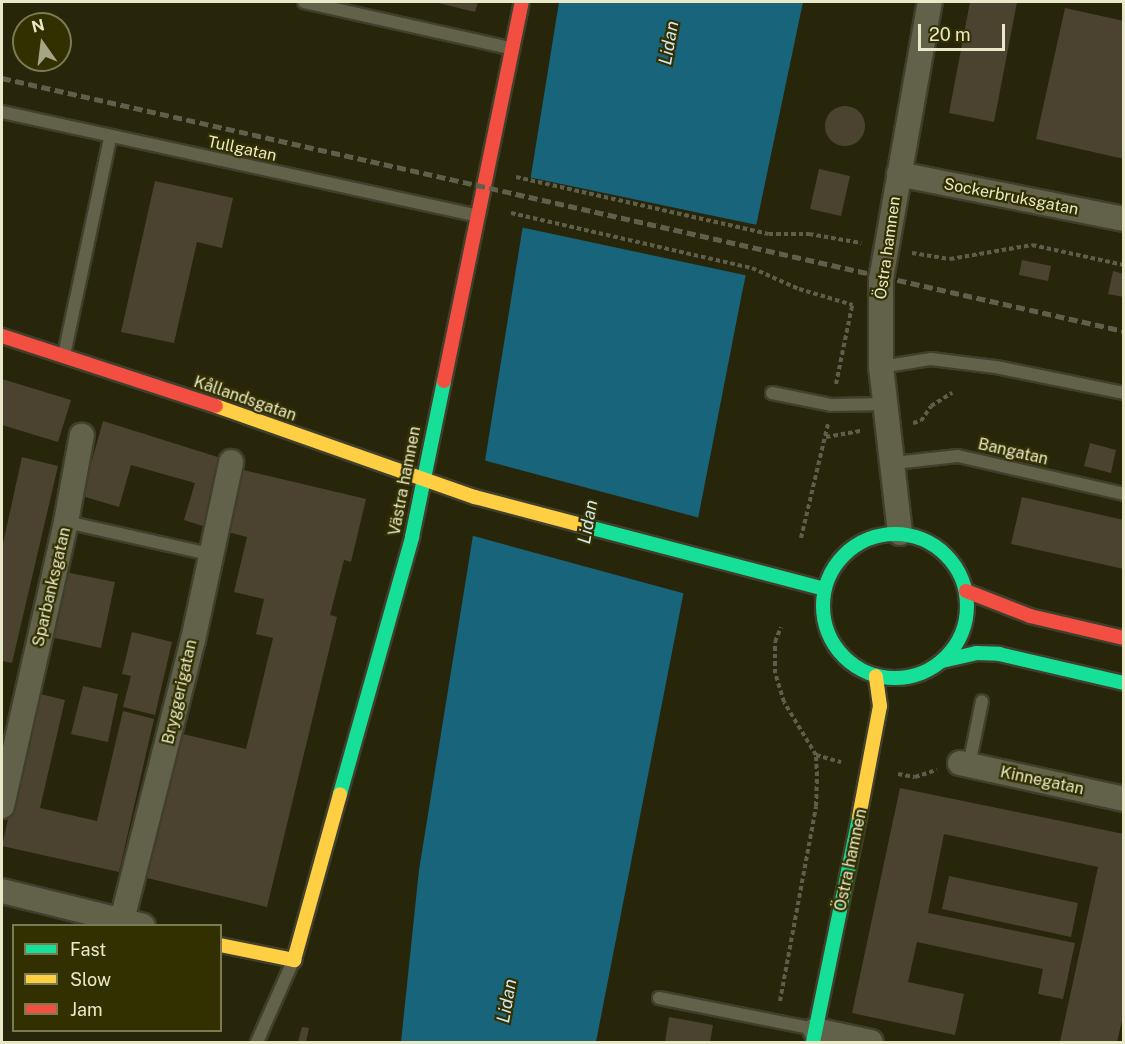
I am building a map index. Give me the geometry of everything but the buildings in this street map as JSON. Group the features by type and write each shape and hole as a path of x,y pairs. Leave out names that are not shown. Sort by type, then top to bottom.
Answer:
{"main road":[{"name":"Västra hamnen","path":"294,960 406,556 510,48 522,2"},
{"name":"Kållandsgatan","path":"2,336 64,355 475,497 694,557 824,589"},
{"path":"942,661 964,629 966,591 958,569 943,550 923,538 900,533 874,536 851,547 834,565 824,589 822,611 833,643 856,667 876,676 918,675 942,661 976,653 999,654 1124,683"},
{"path":"966,591 1030,616 1124,638"},
{"name":"Östra hamnen","path":"814,1036 869,770 880,706 876,676"},
{"path":"222,945 294,960"}],"street":[{"name":"Östra hamnen","path":"900,533 894,463 881,367 875,251 899,174 930,2"},
{"name":"Sockerbruksgatan","path":"899,174 1124,219"},
{"name":"Sparbanksgatan","path":"2,806 66,522 82,435"},
{"name":"Bryggerigatan","path":"133,923 209,554 231,462"},
{"name":"Kinnegatan","path":"964,764 1124,799"},
{"path":"2,891 133,923"},
{"path":"814,1036 871,1042"}],"lane":[{"path":"304,2 510,48"},
{"name":"Tullgatan","path":"2,112 110,139 476,215"},
{"path":"64,355 110,139"},
{"path":"881,367 931,359 996,367 1124,393"},
{"path":"772,393 886,415"},
{"name":"Bangatan","path":"894,463 958,456 1124,494"},
{"path":"66,522 209,554"},
{"path":"964,764 982,701"},
{"path":"257,1042 294,960"},
{"path":"659,998 777,1020 814,1036"}],"path":[{"path":"524,179 769,234 809,234 866,244 875,251 950,258 1032,245 1124,266"},
{"path":"518,215 752,268 799,289 852,305"},
{"path":"801,538 826,436 855,294"},
{"path":"826,436 886,415 921,422 931,406 952,393"},
{"path":"777,1020 816,806 817,776 816,755 784,702 775,673 776,642 781,627"}],"water":[{"name":"Lidan","path":"559,2 803,2 742,293 596,1042 401,1042 419,870"}],"pier":[{"path":"528,177 762,226 749,276 520,227"},
{"path":"483,460 700,518 686,594 470,535"}],"railway":[{"path":"2,78 1124,331"}],"traffic: fast":[{"path":"340,794 412,537 444,381"},
{"path":"577,524 824,589"},
{"path":"895,534 923,539 946,555 962,578 967,606 962,634 946,657 923,673 895,678 867,673 844,657 828,634 823,606 828,578 844,555 867,539 895,534"},
{"path":"942,661 976,653 999,654 1124,683"},
{"path":"813,1042 859,817"}],"traffic: slow":[{"path":"216,406 475,497 577,524"},
{"path":"859,817 880,706 876,676"},
{"path":"222,945 294,960 340,794"}],"traffic: jam":[{"path":"444,381 522,2"},
{"path":"2,336 216,406"},
{"path":"966,591 1030,616 1124,638"}]}
